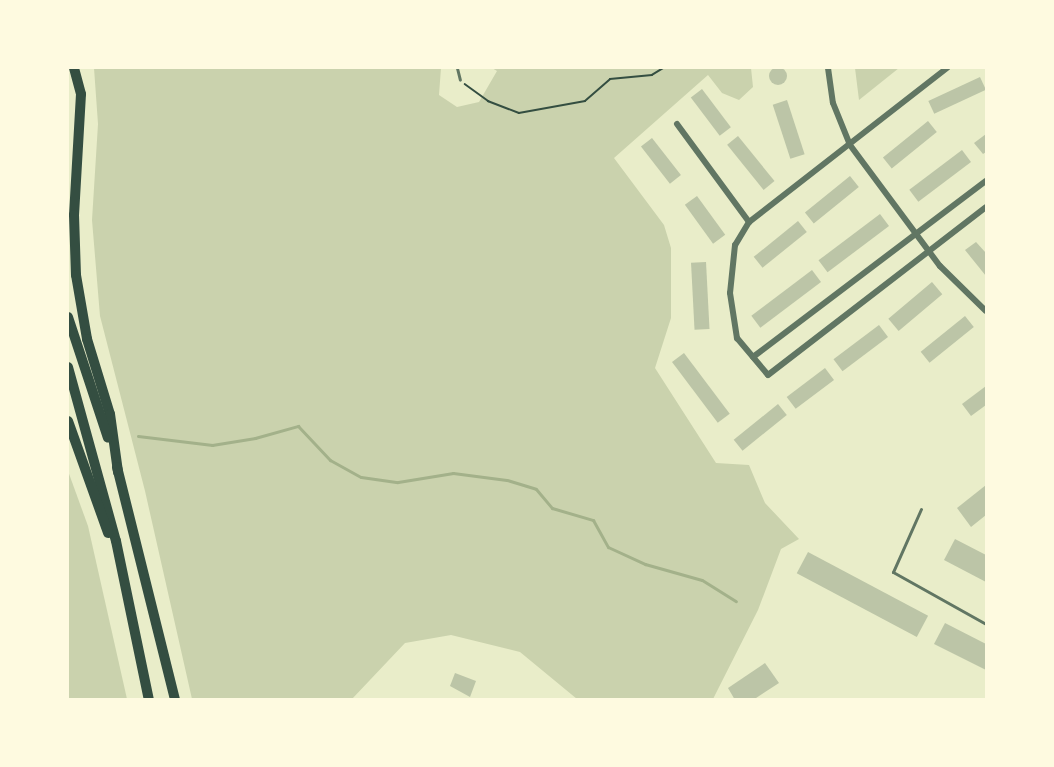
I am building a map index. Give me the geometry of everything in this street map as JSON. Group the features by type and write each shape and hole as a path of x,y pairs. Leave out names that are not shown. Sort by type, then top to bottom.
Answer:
{"highway":[{"path":"74,68 81,94 74,215 76,275 87,339 110,414 118,472"},
{"path":"68,317 118,472 174,699"},
{"path":"68,367 123,571 149,699"},
{"path":"68,421 123,571"}],"street":[{"path":"828,68 833,103 850,145 940,266 987,312"},
{"path":"947,68 749,222 735,245 730,293 737,338 768,375 987,207"},
{"path":"677,124 749,222"},
{"path":"753,357 919,236 987,181"}],"lane":[{"path":"457,68 460,80"},
{"path":"921,508 893,572 987,624"}],"path":[{"path":"460,80 488,101 519,113 585,101 610,79 652,75 663,68"}],"green space":[{"path":"94,68 441,68 439,95 457,107 479,102 497,71 492,68 751,68 753,87 739,100 722,93 708,75 614,158 664,225 671,248 671,318 655,368 716,463 749,465 765,503 799,539 781,549 758,610 713,699 577,699 520,652 451,635 405,643 352,699 192,699 145,491 100,316 92,220 98,124"},
{"path":"855,68 899,68 859,100"},
{"path":"68,471 88,526 127,699 68,699"}],"building":[{"path":"778,67 784,70 787,76 784,82 778,85 772,82 769,76 772,70"},
{"path":"980,77 986,90 934,114 928,101"},
{"path":"702,89 731,127 720,136 691,97"},
{"path":"787,100 805,154 790,159 773,105"},
{"path":"928,121 937,132 892,168 883,158"},
{"path":"986,134 986,152 983,154 974,143"},
{"path":"738,136 775,181 764,190 727,145"},
{"path":"652,138 681,175 670,184 641,147"},
{"path":"962,150 971,162 918,202 909,190"},
{"path":"850,176 859,187 814,223 805,213"},
{"path":"697,196 725,235 713,244 685,205"},
{"path":"880,214 889,226 828,272 819,260"},
{"path":"798,221 807,232 763,268 754,257"},
{"path":"976,242 986,253 986,276 965,250"},
{"path":"706,262 710,329 695,330 691,263"},
{"path":"812,270 821,282 760,328 751,316"},
{"path":"932,282 942,294 899,331 888,319"},
{"path":"965,316 974,327 930,363 921,352"},
{"path":"879,325 888,337 843,371 833,359"},
{"path":"684,353 730,414 718,423 672,362"},
{"path":"825,368 834,380 796,409 787,397"},
{"path":"986,386 986,405 971,416 962,404"},
{"path":"778,404 787,415 743,451 734,440"},
{"path":"986,485 986,515 971,527 957,508"},
{"path":"955,539 986,555 986,582 944,560"},
{"path":"808,552 928,616 917,637 797,573"},
{"path":"945,623 986,644 986,670 934,644"},
{"path":"765,663 779,683 753,700 735,700 728,688"},
{"path":"455,673 476,681 470,697 450,686"}],"waterway":[{"path":"138,436 212,445 255,438 298,426 330,460 361,477 398,482 453,473 507,480 536,489 552,508 593,520 608,547 645,564 702,580 736,601"}]}
